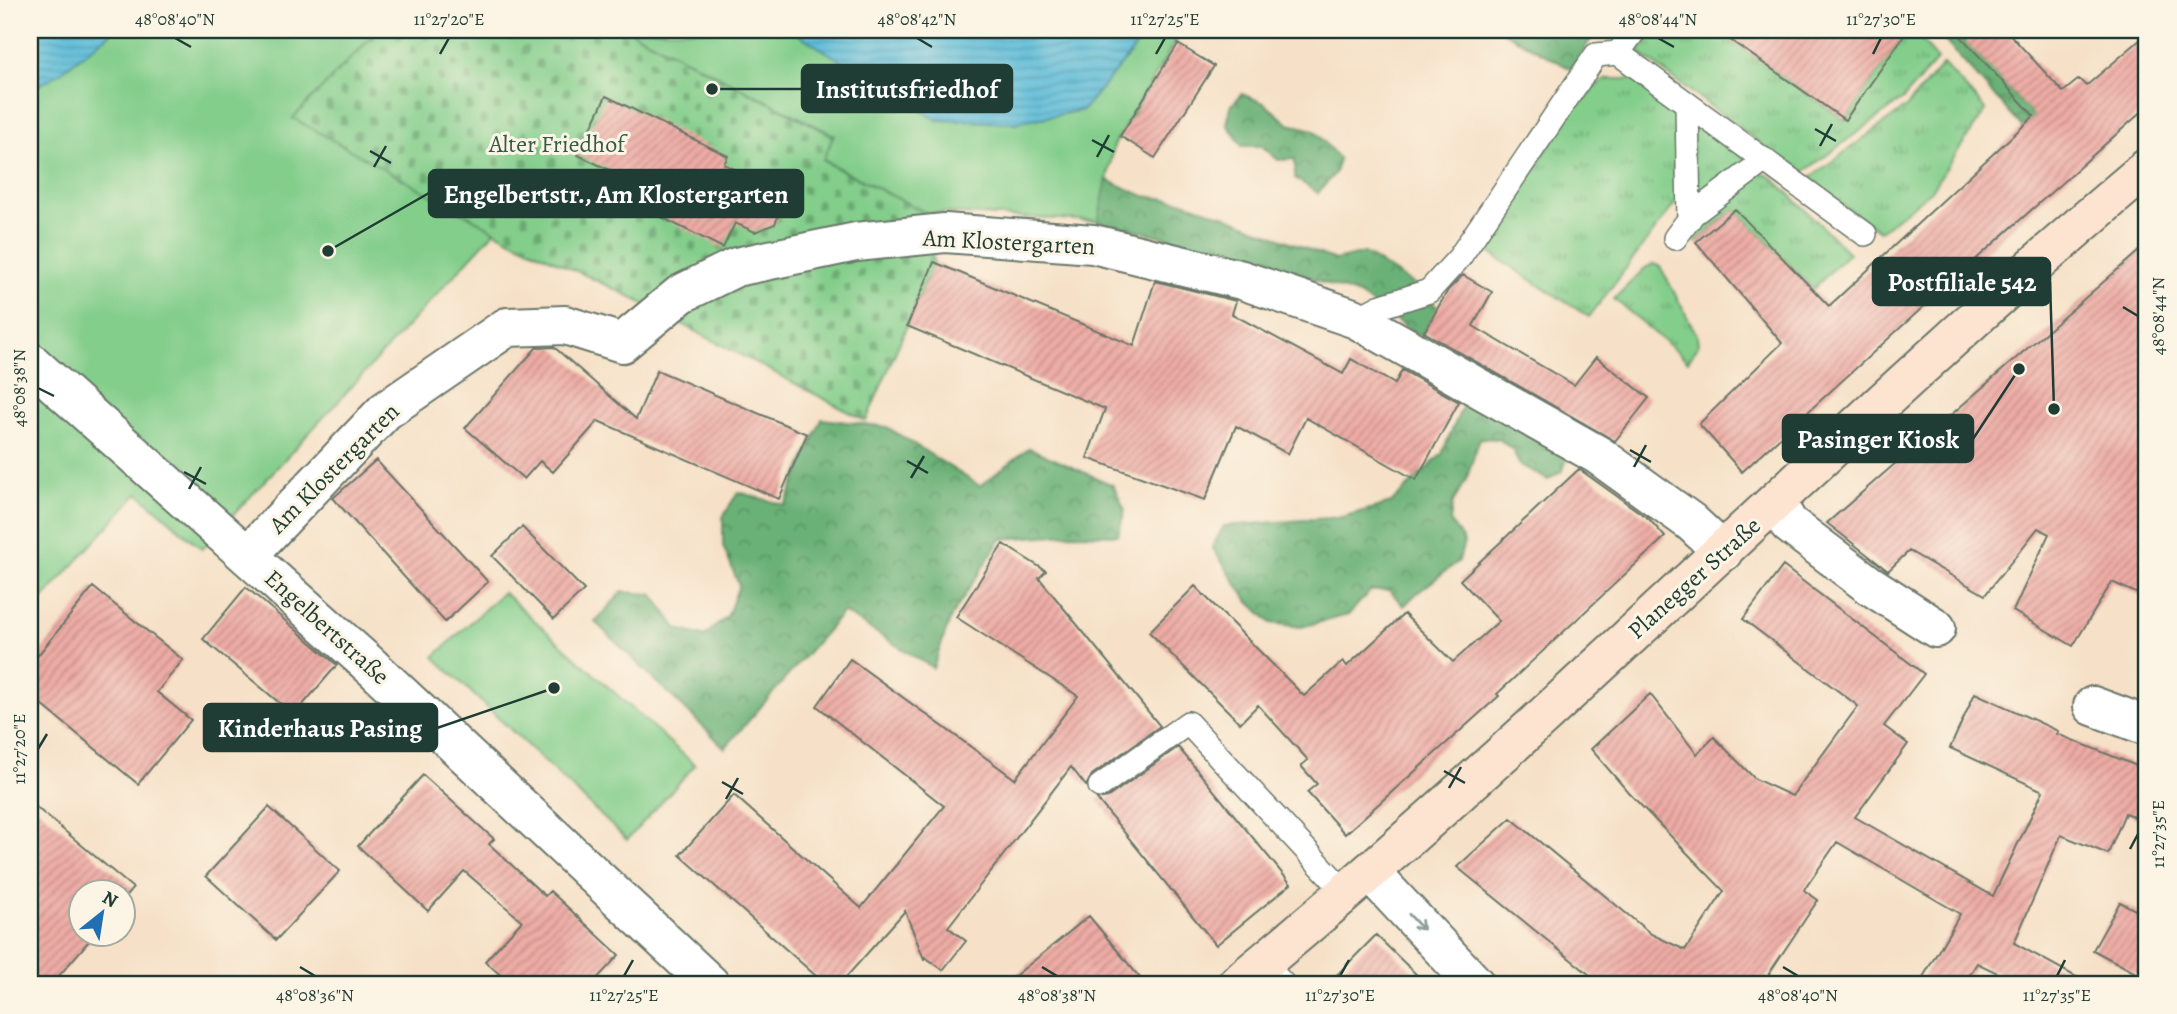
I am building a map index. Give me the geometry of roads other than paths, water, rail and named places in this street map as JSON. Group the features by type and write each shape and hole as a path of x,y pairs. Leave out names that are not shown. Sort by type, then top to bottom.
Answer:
{"main road":[{"name":"Planegger Straße","path":"1261,977 1357,882 1723,552 1941,349 2147,168"}],"street":[{"name":"Am Klostergarten","path":"248,555 385,411 507,327 565,325 622,343 681,294 736,267 856,242 945,233 1093,244 1242,280 1356,319 1598,455 1691,522 1723,552"},
{"name":"Engelbertstraße","path":"30,362 372,667 710,984"},
{"path":"1776,503 1789,524 1868,584 1936,628"},
{"path":"2093,706 2147,726"},
{"path":"1357,882 1475,984"}],"lane":[{"path":"1618,53 1635,30"},
{"path":"1356,319 1379,307 1429,291 1459,258 1596,55 1618,53 1865,234"},
{"path":"1688,104 1682,229 1693,214 1765,160"},
{"path":"1100,786 1188,723 1357,882"}],"water":[{"path":"35,30 115,30 57,75 30,90 30,34"},
{"path":"791,30 1146,30 1140,42 1083,110 1015,123 937,120"}],"place":[{"name":"Institutsfriedhof","path":"712,89"},
{"name":"Engelbertstr., Am Klostergarten","path":"328,251"},
{"name":"Pasinger Kiosk","path":"2019,369"},
{"name":"Postfiliale 542","path":"2054,409"},
{"name":"Kinderhaus Pasing","path":"554,688"}],"park label":[{"name":"Alter Friedhof","path":"557,144"}]}
